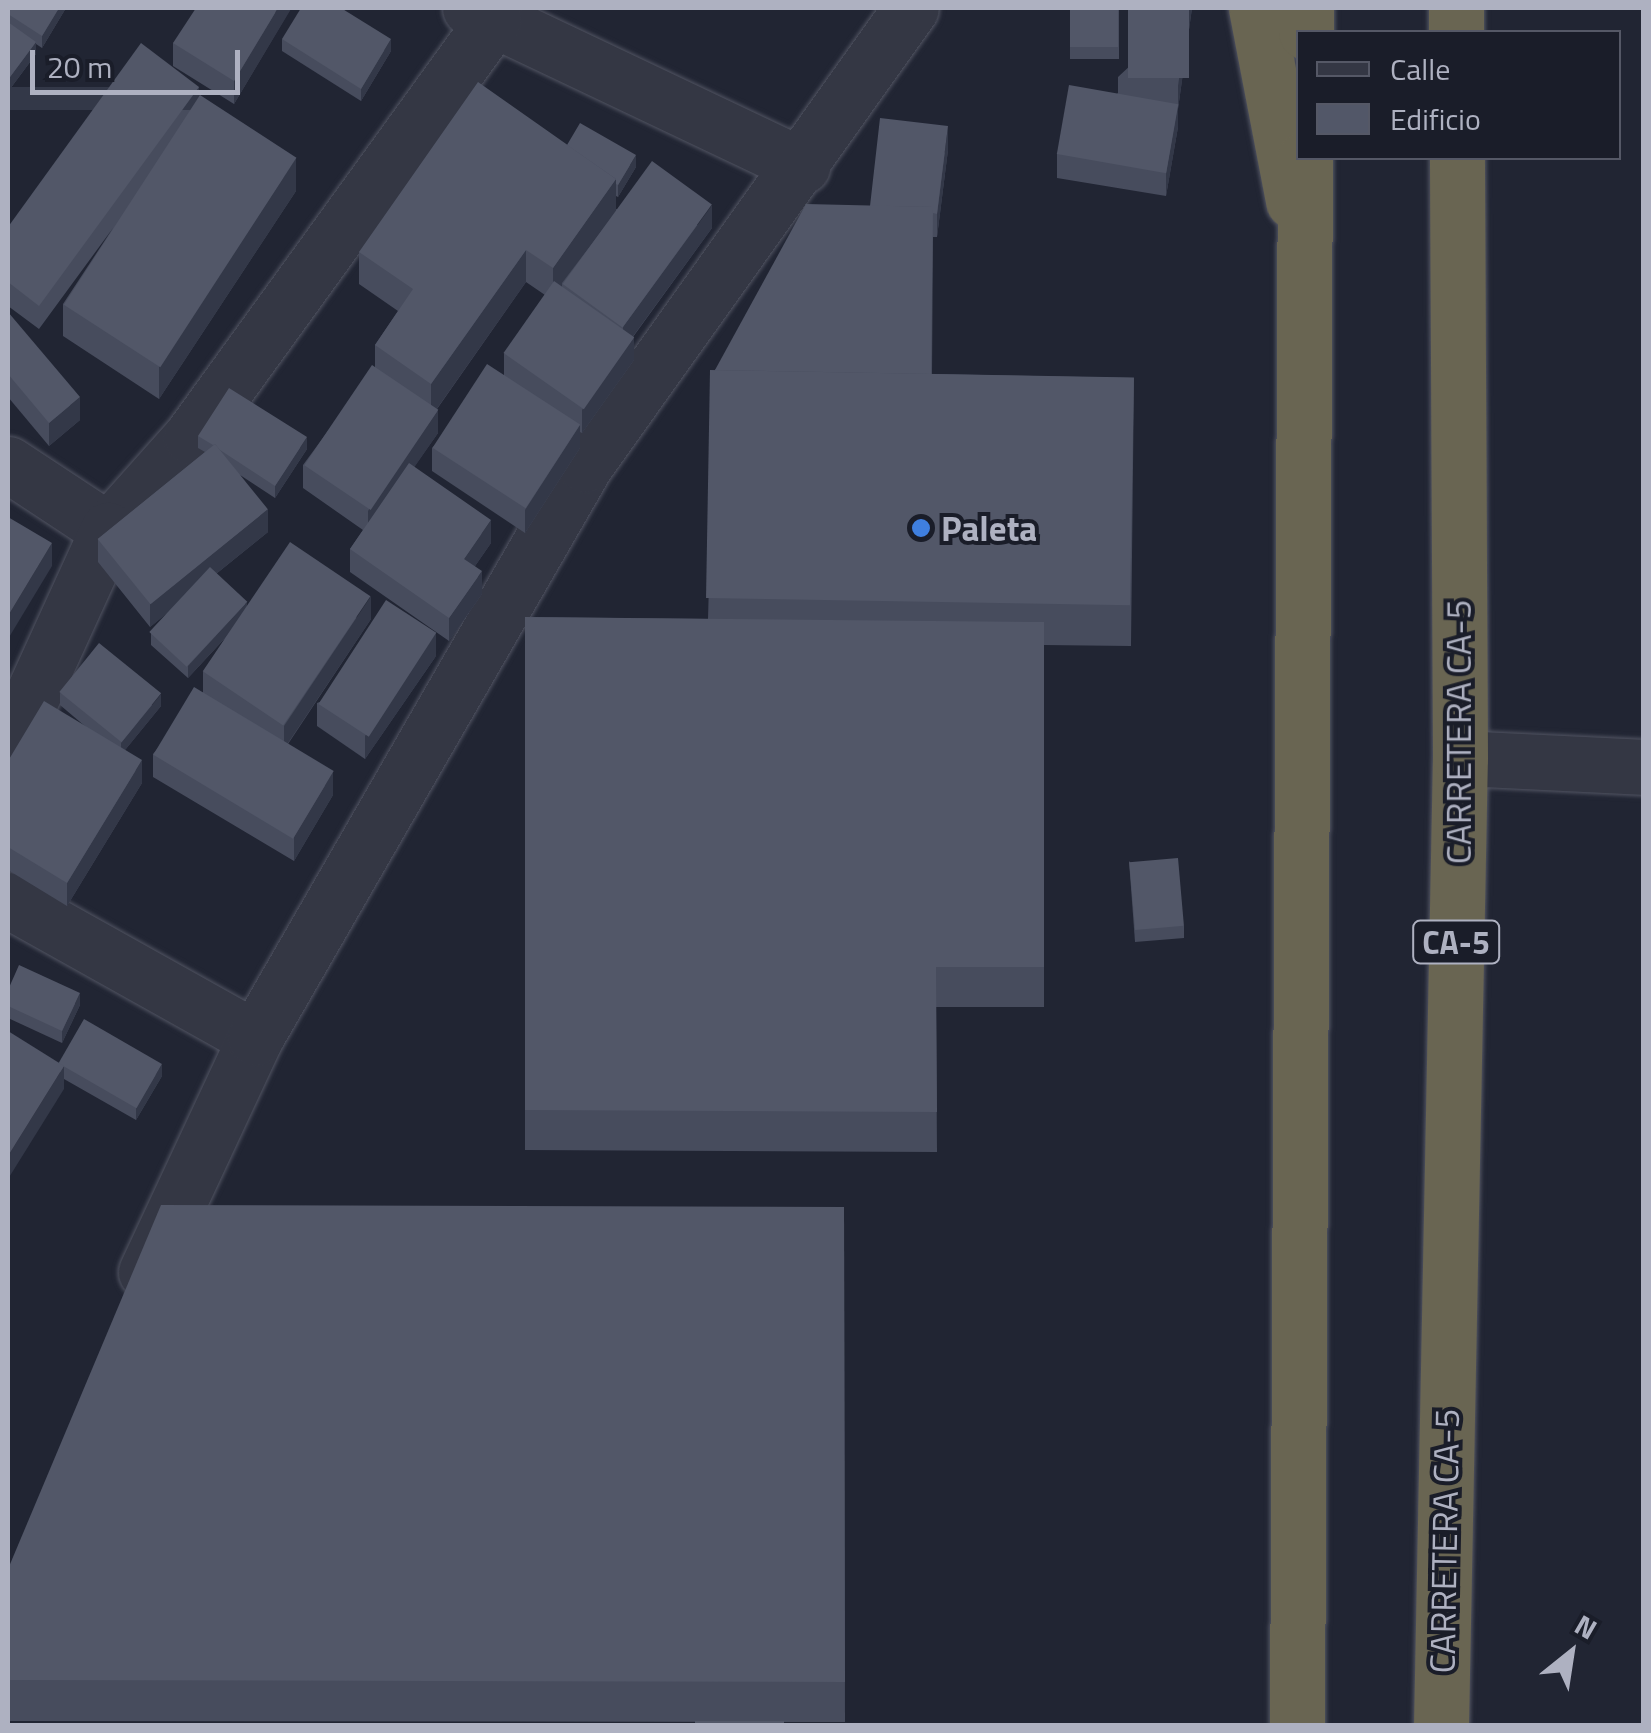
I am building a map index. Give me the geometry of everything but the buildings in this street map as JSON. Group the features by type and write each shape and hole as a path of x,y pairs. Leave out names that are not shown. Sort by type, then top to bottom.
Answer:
{"highway":[{"path":"1256,8 1304,256"},
{"path":"1297,1726 1305,160"},
{"name":"CARRETERA CA-5","path":"1441,1726 1460,758 1456,160"}],"street":[{"path":"126,1315 255,1038 585,465 802,166 911,8"},
{"path":"8,749 108,530 190,436 482,13 802,166"},
{"path":"8,464 108,530"},
{"path":"1460,758 1644,767"},
{"path":"8,900 255,1038"}],"place":[{"name":"Paleta","path":"921,528"}]}
